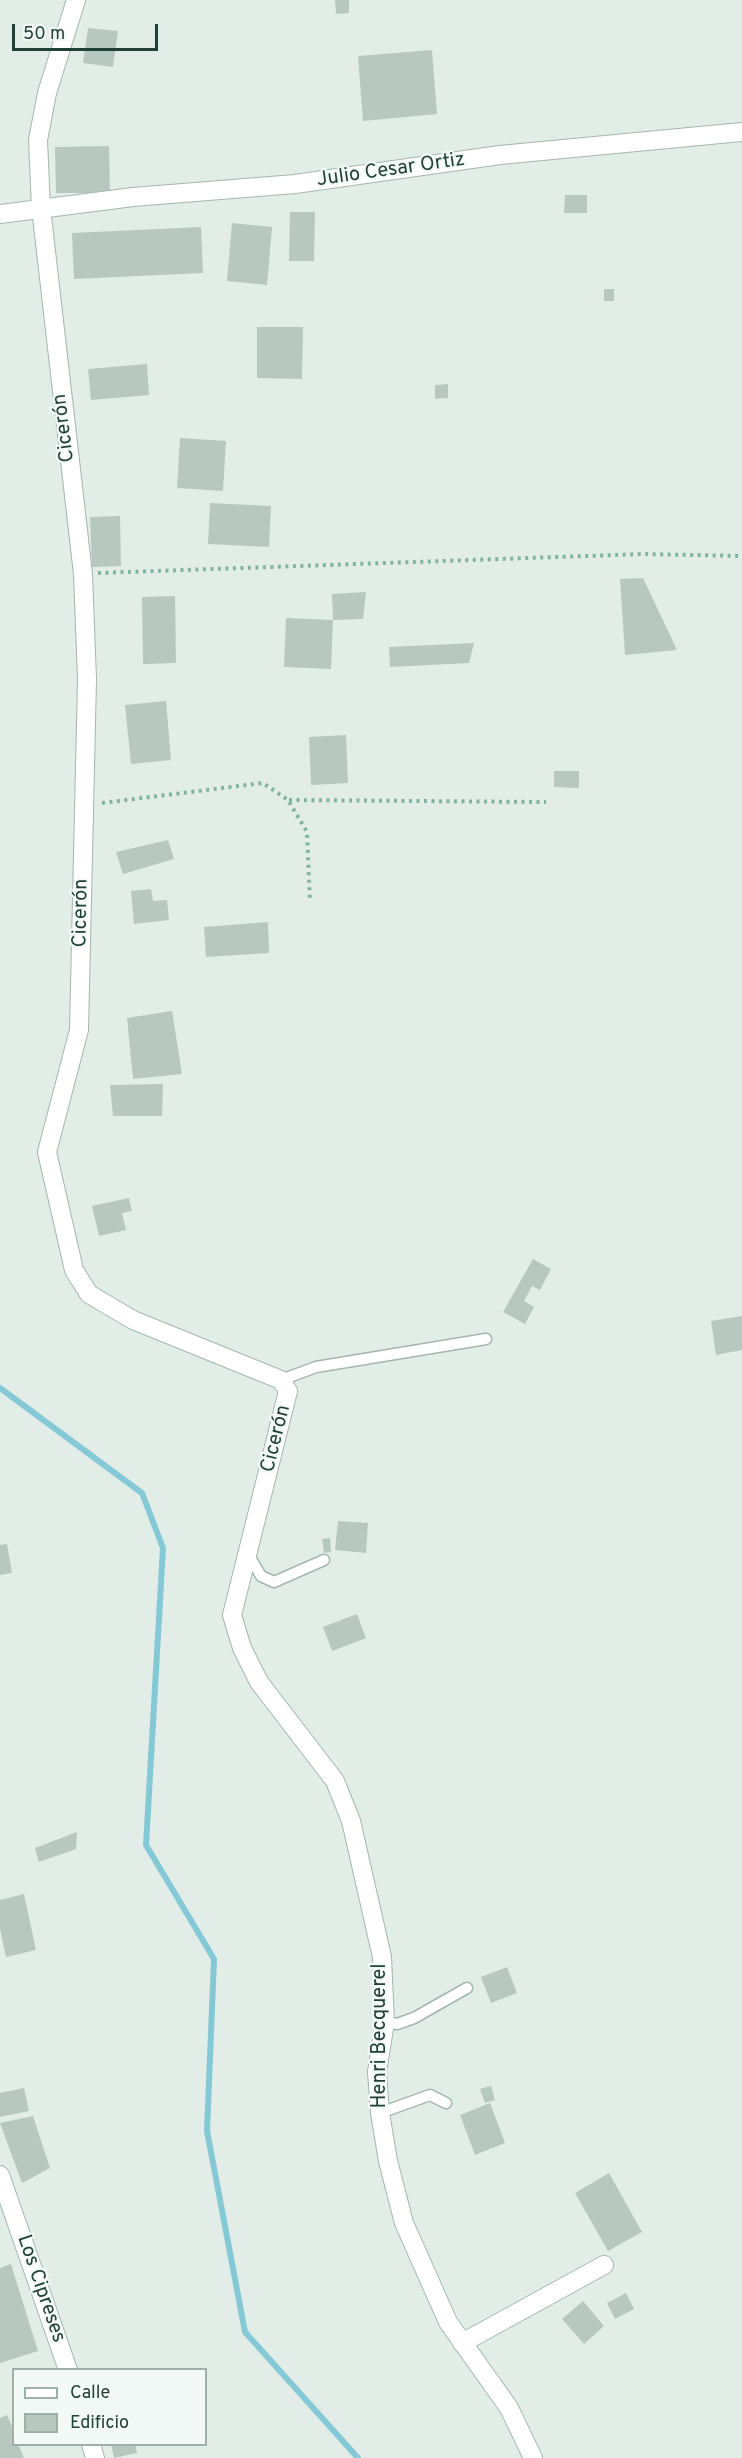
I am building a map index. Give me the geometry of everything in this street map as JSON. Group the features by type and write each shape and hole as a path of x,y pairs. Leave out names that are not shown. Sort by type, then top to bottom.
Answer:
{"street":[{"name":"Cicerón","path":"76,0 47,93 38,140 41,208 83,574 87,678 79,1030 47,1152 74,1270 89,1294 133,1320 281,1380 288,1391 232,1615 242,1648 259,1682"},
{"name":"Julio Cesar Ortiz","path":"0,214 134,197 295,184 500,155 742,132"},
{"name":"Henri Becquerel","path":"259,1682 335,1781 351,1821 382,1958 385,2022 377,2072 380,2113 388,2161 404,2223 448,2322 509,2408 534,2458"},
{"name":"Los Cipreses","path":"0,2175 67,2368"},
{"path":"462,2343 604,2265"}],"lane":[{"path":"281,1380 316,1367 486,1339"},
{"path":"248,1554 261,1576 274,1582 324,1560"},
{"path":"385,2022 397,2024 414,2018 467,1988"},
{"path":"380,2113 429,2095 446,2103"}],"path":[{"path":"83,574 141,570 631,554 742,556"},
{"path":"84,805 263,783 288,800 306,832 310,902"},
{"path":"288,800 546,802"}],"building":[{"path":"335,0 349,0 349,13 336,14"},
{"path":"88,28 118,31 113,67 83,63"},
{"path":"432,50 437,114 363,121 358,56"},
{"path":"109,146 110,193 56,193 55,147"},
{"path":"565,195 587,195 587,213 564,213"},
{"path":"290,212 315,212 314,261 289,261"},
{"path":"232,223 272,227 267,285 227,281"},
{"path":"201,227 203,273 74,279 72,233"},
{"path":"604,289 614,289 614,301 604,301"},
{"path":"257,327 303,327 302,379 257,378"},
{"path":"147,364 149,395 91,400 88,369"},
{"path":"448,384 448,398 435,399 435,385"},
{"path":"180,438 226,441 223,491 177,488"},
{"path":"210,503 271,506 269,547 208,544"},
{"path":"120,516 121,566 92,567 90,517"},
{"path":"643,578 677,650 625,655 620,579"},
{"path":"366,592 363,619 333,620 332,594"},
{"path":"175,596 176,663 143,664 142,597"},
{"path":"286,618 333,620 331,669 284,667"},
{"path":"474,643 469,663 390,667 389,647"},
{"path":"166,701 171,760 131,764 125,705"},
{"path":"346,735 348,783 311,785 309,737"},
{"path":"554,771 579,771 579,788 554,787"},
{"path":"168,840 174,859 123,874 116,852"},
{"path":"151,889 153,901 167,900 169,920 134,924 131,891"},
{"path":"268,922 269,953 206,957 204,927"},
{"path":"172,1011 182,1074 133,1079 127,1018"},
{"path":"163,1084 162,1116 113,1116 110,1085"},
{"path":"129,1198 132,1211 122,1213 126,1230 99,1236 92,1206"},
{"path":"533,1259 551,1269 540,1290 532,1286 524,1301 534,1307 525,1324 503,1312"},
{"path":"742,1316 742,1350 716,1355 711,1321"},
{"path":"338,1521 368,1523 366,1553 335,1550"},
{"path":"330,1538 331,1552 324,1553 322,1539"},
{"path":"7,1544 12,1573 0,1575 0,1545"},
{"path":"357,1614 366,1638 332,1651 323,1627"},
{"path":"77,1832 76,1849 39,1862 35,1848"},
{"path":"24,1894 36,1950 6,1957 0,1929 0,1900"},
{"path":"507,1967 517,1993 491,2003 481,1977"},
{"path":"491,2086 495,2100 485,2103 480,2089"},
{"path":"24,2088 29,2111 0,2117 0,2093"},
{"path":"490,2103 505,2143 475,2155 460,2115"},
{"path":"33,2116 50,2168 22,2183 0,2123"},
{"path":"609,2173 642,2232 608,2251 575,2193"},
{"path":"11,2264 38,2351 0,2363 0,2268"},
{"path":"626,2293 634,2309 615,2319 607,2303"},
{"path":"583,2301 604,2326 584,2344 562,2319"},
{"path":"7,2415 12,2426 12,2446 19,2446 24,2458 0,2458 0,2418"},
{"path":"111,2446 135,2446 137,2453 114,2458"}],"waterway":[{"path":"0,1388 142,1493 163,1548 146,1845 214,1959 207,2131 245,2332 358,2458"}]}
